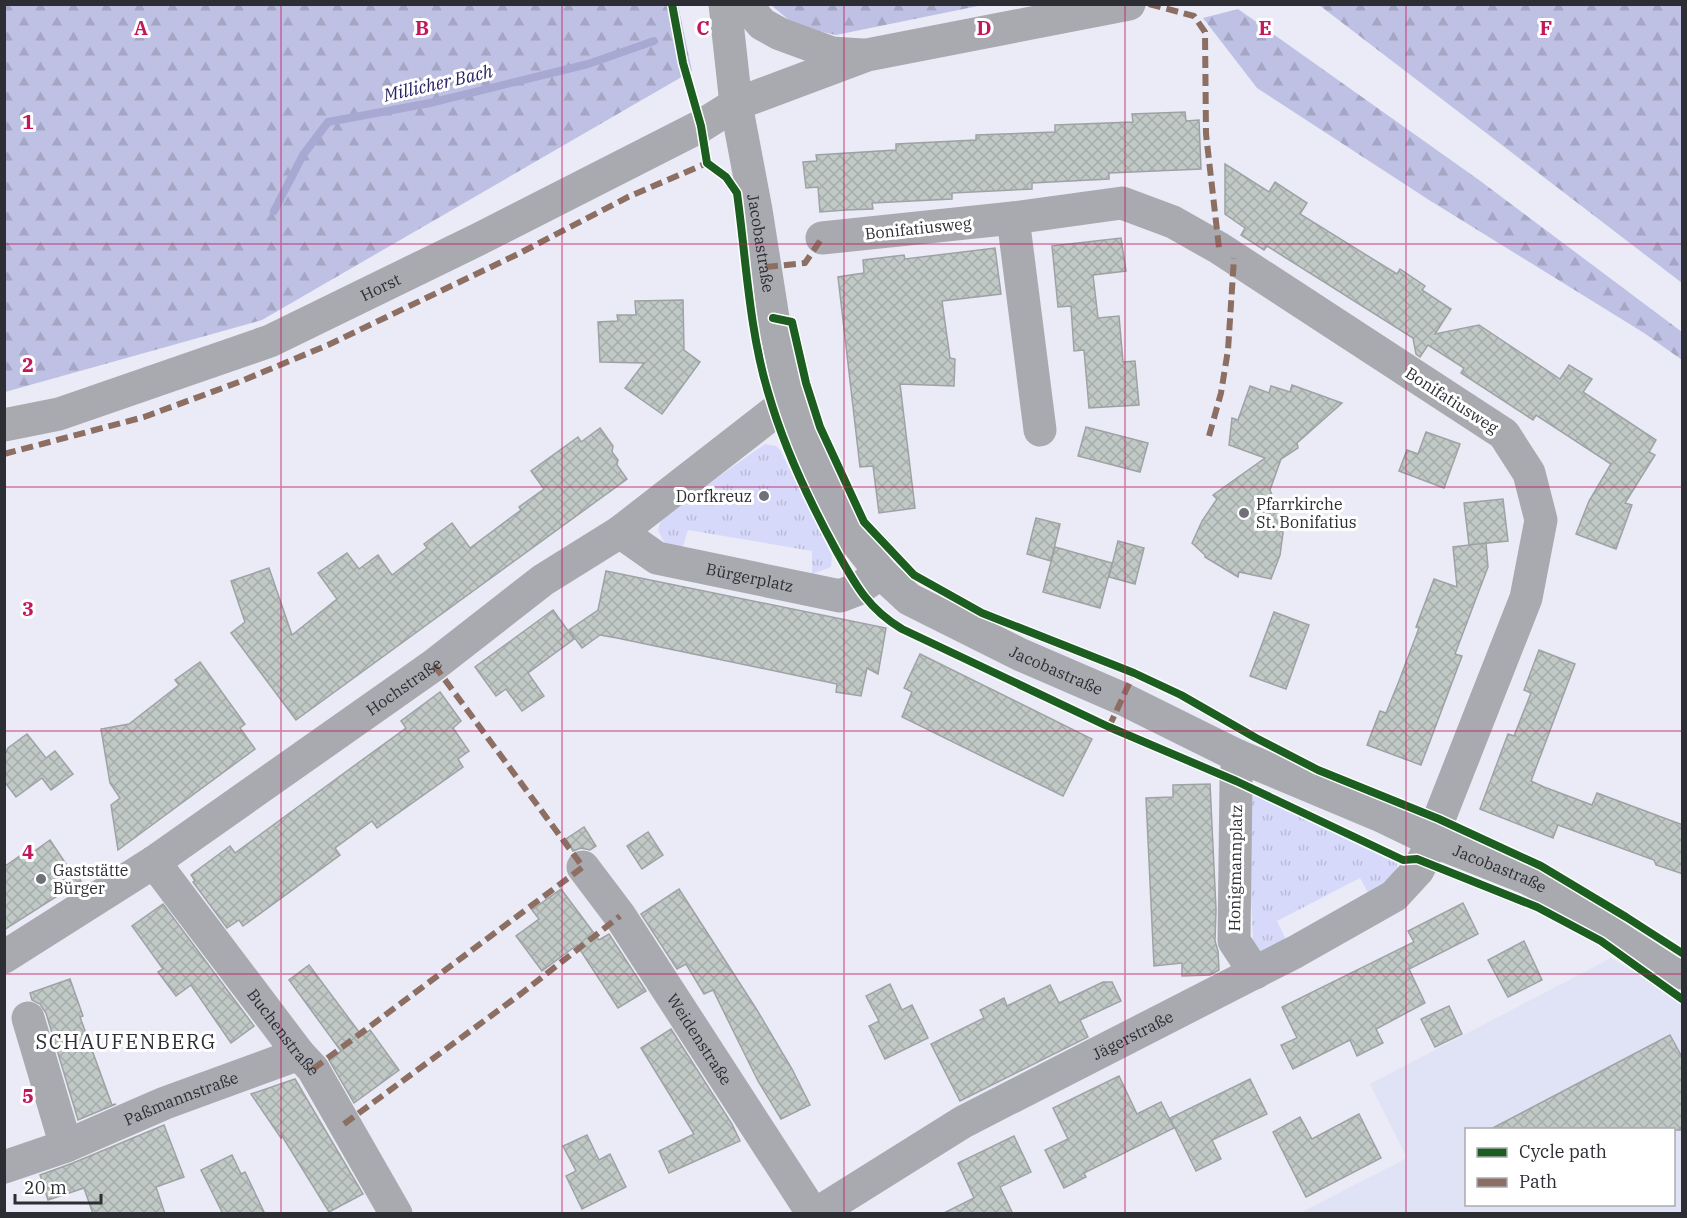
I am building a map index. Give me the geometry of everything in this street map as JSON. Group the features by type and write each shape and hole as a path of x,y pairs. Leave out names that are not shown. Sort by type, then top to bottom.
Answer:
{"street":[{"name":"Jacobastraße","path":"725,4 736,104 773,318 791,399 802,433 832,499 854,539 881,573 909,600 1022,655 1123,699 1238,756 1379,815 1432,841 1529,879 1595,916 1683,973"},
{"path":"745,4 762,24 780,33 832,53 867,55 1129,4"},
{"name":"Horst","path":"4,425 59,414 270,341 701,126 736,104 867,55"},
{"name":"Bonifatiusweg","path":"822,238 1013,218 1122,203 1173,222 1234,258 1504,434 1529,473 1541,520 1526,598 1432,841"},
{"path":"1013,218 1040,430"},
{"name":"Hochstraße","path":"4,957 154,862 434,665 543,580 620,532 791,399"},
{"name":"Bürgerplatz","path":"620,532 657,558 840,596 858,589 881,573"},
{"name":"Honigmannplatz","path":"1238,756 1234,941 1255,973"},
{"name":"Jägerstraße","path":"814,1214 963,1122 1255,973 1394,896 1418,870 1432,841"},
{"name":"Buchenstraße","path":"154,862 299,1054 313,1069 396,1214"},
{"name":"Weidenstraße","path":"583,867 620,916 814,1214"},
{"path":"28,1018 66,1146"},
{"name":"Paßmannstraße","path":"4,1167 66,1146 165,1104 299,1054"}],"shaded area":[{"path":"1611,958 1666,991 1682,1005 1682,1213 1298,1214 1407,1158 1370,1084"}],"green space":[{"path":"5,4 678,5 692,71 262,320 5,392"},
{"path":"771,5 983,5 836,35 796,26"},
{"path":"1319,5 1682,5 1682,283"},
{"path":"1238,9 1479,180 1682,332 1682,360 1644,333 1429,200 1257,88 1203,18"},
{"path":"765,444 776,446 780,450 832,556 831,567 812,574 812,551 688,530 682,549 664,542 658,530 660,523 671,510"},
{"path":"1252,794 1386,856 1397,862 1397,871 1373,902 1360,878 1277,921 1288,944 1261,956 1253,940 1249,851"}],"building":[{"path":"1185,112 1186,121 1199,120 1201,169 1109,173 1109,179 1032,183 1032,189 952,193 952,199 872,203 873,209 820,212 818,187 806,188 803,162 817,161 816,155 896,150 896,144 976,140 976,135 1055,132 1055,125 1133,122 1132,114"},
{"path":"1225,164 1269,192 1275,182 1307,203 1300,214 1397,274 1400,269 1425,286 1422,290 1451,309 1435,334 1479,325 1560,379 1569,365 1592,379 1583,392 1656,440 1649,452 1655,455 1625,503 1632,505 1616,549 1576,534 1589,501 1611,464 1536,415 1533,420 1461,373 1464,368 1428,345 1420,357 1416,354 1413,338 1267,246 1264,250 1241,235 1245,228 1225,214"},
{"path":"1121,238 1126,271 1093,275 1098,318 1119,316 1123,362 1135,361 1139,405 1089,408 1084,350 1074,351 1071,306 1058,307 1052,246"},
{"path":"995,248 1001,294 942,301 950,358 955,359 954,386 900,384 915,508 879,513 873,466 860,467 838,277 864,273 863,260 904,255 905,259"},
{"path":"683,300 684,350 700,362 662,414 625,388 644,363 600,362 598,322 618,321 617,315 636,315 635,301"},
{"path":"1292,385 1342,403 1297,443 1298,448 1281,459 1270,490 1279,511 1283,533 1280,555 1271,579 1239,572 1238,577 1205,557 1192,543 1202,521 1217,499 1213,495 1265,458 1229,445 1232,418 1238,420 1250,386 1269,393 1271,386 1290,392"},
{"path":"1086,427 1148,443 1140,472 1078,456"},
{"path":"600,428 613,446 612,452 618,460 617,465 627,479 296,720 231,633 245,622 231,581 269,568 292,635 337,599 318,573 347,553 359,569 378,555 392,575 427,548 424,544 452,523 470,548 521,510 519,507 544,489 531,471 578,437 581,442"},
{"path":"1426,432 1460,444 1444,488 1399,471 1407,450 1418,454"},
{"path":"1503,499 1508,541 1469,545 1464,503"},
{"path":"1036,518 1060,524 1051,561 1027,554"},
{"path":"1118,541 1144,548 1135,584 1109,577"},
{"path":"1486,543 1488,567 1455,654 1462,656 1421,765 1367,745 1380,711 1386,713 1399,681 1434,579 1457,587 1453,547"},
{"path":"1055,547 1112,563 1100,608 1043,592"},
{"path":"606,571 886,628 878,674 867,668 861,696 836,692 837,684 600,635 582,648 569,630 598,610"},
{"path":"553,610 574,639 528,673 544,696 522,711 506,689 496,696 475,667"},
{"path":"1274,612 1309,625 1286,689 1250,676"},
{"path":"1539,650 1575,664 1531,781 1592,805 1597,793 1683,825 1683,874 1656,865 1654,860 1558,825 1553,838 1480,809 1508,734 1514,736 1531,693 1524,690"},
{"path":"920,654 1092,739 1063,796 902,717 912,692 904,688"},
{"path":"200,662 245,724 240,728 255,749 118,850 111,805 120,798 110,783 101,729 129,724 179,685 175,680"},
{"path":"440,692 461,721 453,728 469,751 458,759 463,767 377,828 372,821 335,848 340,855 243,926 239,920 227,928 193,882 195,881 191,875 230,846 235,853 406,728 401,721"},
{"path":"27,734 46,758 55,751 73,774 51,790 42,778 16,797 4,781 4,757 8,748"},
{"path":"1210,784 1216,909 1215,941 1219,970 1210,975 1182,976 1182,963 1154,966 1146,798 1173,797 1173,785"},
{"path":"584,827 596,846 590,850 581,848 573,851 566,839"},
{"path":"648,832 663,855 642,869 627,846"},
{"name":"Gaststätte Bürger","path":"50,840 68,867 73,868 81,881 4,930 4,867 31,848 33,852"},
{"path":"561,889 599,940 609,934 646,991 618,1008 577,945 542,971 516,936 539,919 532,910"},
{"path":"679,889 757,1010 792,1069 810,1105 781,1119 758,1081 713,990 704,994 686,964 677,969 641,914"},
{"path":"1463,903 1478,934 1409,969 1425,1003 1376,1029 1383,1043 1357,1056 1350,1040 1293,1069 1281,1045 1297,1038 1282,1007 1414,942 1408,931"},
{"path":"163,904 254,1026 231,1043 191,985 176,996 158,972 163,969 132,926"},
{"path":"1524,941 1542,980 1508,997 1488,960"},
{"path":"309,965 362,1036 370,1030 399,1070 354,1103 329,1060 341,1051 289,980"},
{"path":"70,979 83,1016 80,1017 112,1105 116,1104 78,1120 46,1013 40,1004 32,1000 30,993"},
{"path":"1103,982 1112,982 1121,1001 1080,1020 1088,1037 960,1101 931,1044 984,1018 980,1010 1004,998 1007,1006 1050,985 1059,1003"},
{"path":"890,984 902,1010 912,1005 928,1038 885,1059 869,1026 879,1021 866,996"},
{"path":"1449,1006 1462,1034 1435,1047 1421,1019"},
{"path":"671,1029 732,1124 740,1141 669,1173 659,1151 694,1134 641,1048"},
{"path":"1670,1035 1683,1059 1683,1130 1675,1130 1675,1128 1493,1128"},
{"path":"1119,1076 1137,1114 1161,1102 1174,1128 1084,1173 1086,1177 1064,1188 1045,1150 1068,1139 1053,1108"},
{"path":"295,1079 363,1194 329,1212 282,1136 281,1138 251,1094"},
{"path":"1250,1079 1267,1114 1212,1140 1221,1159 1196,1171 1170,1118"},
{"path":"1359,1114 1381,1158 1306,1197 1273,1132 1300,1117 1312,1139"},
{"path":"164,1125 184,1177 156,1187 165,1214 93,1214 84,1188 48,1200 40,1175"},
{"path":"587,1135 599,1160 610,1154 626,1187 582,1209 566,1176 576,1171 563,1146"},
{"path":"1014,1136 1031,1172 1000,1187 1013,1214 942,1214 974,1198 958,1163"},
{"path":"232,1155 241,1174 245,1172 265,1214 223,1214 201,1170"}],"waterway":[{"name":"Millicher Bach","path":"274,211 303,155 328,122 430,103 588,64 654,41"}],"marked path":[{"path":"1149,4 1194,16 1205,32 1206,134 1219,248"},
{"path":"4,454 144,417 239,382 328,345 518,254 628,197 707,163"},
{"path":"766,267 805,263 822,238"},
{"path":"1209,436 1221,393 1228,350 1234,258"},
{"path":"313,1069 583,867 434,665"},
{"path":"1109,727 1134,673"},
{"path":"344,1124 522,993 620,916"}],"cycle path":[{"path":"672,4 683,63 701,126 707,163 726,177 737,193 756,343 774,413 806,492 826,531 856,585 880,613 902,629 1109,727 1236,781 1403,860 1417,859 1537,907 1601,941 1682,999"},
{"path":"773,318 792,322 806,383 820,427 864,522 914,575 982,613 1134,673 1181,695 1318,770 1439,819 1541,866 1682,953"}],"place":[{"name":"Dorfkreuz","path":"764,496"},
{"name":"Pfarrkirche St. Bonifatius","path":"1244,513"},
{"name":"Gaststätte Bürger","path":"41,879"}],"district":[{"name":"SCHAUFENBERG","path":"126,1041"}]}
